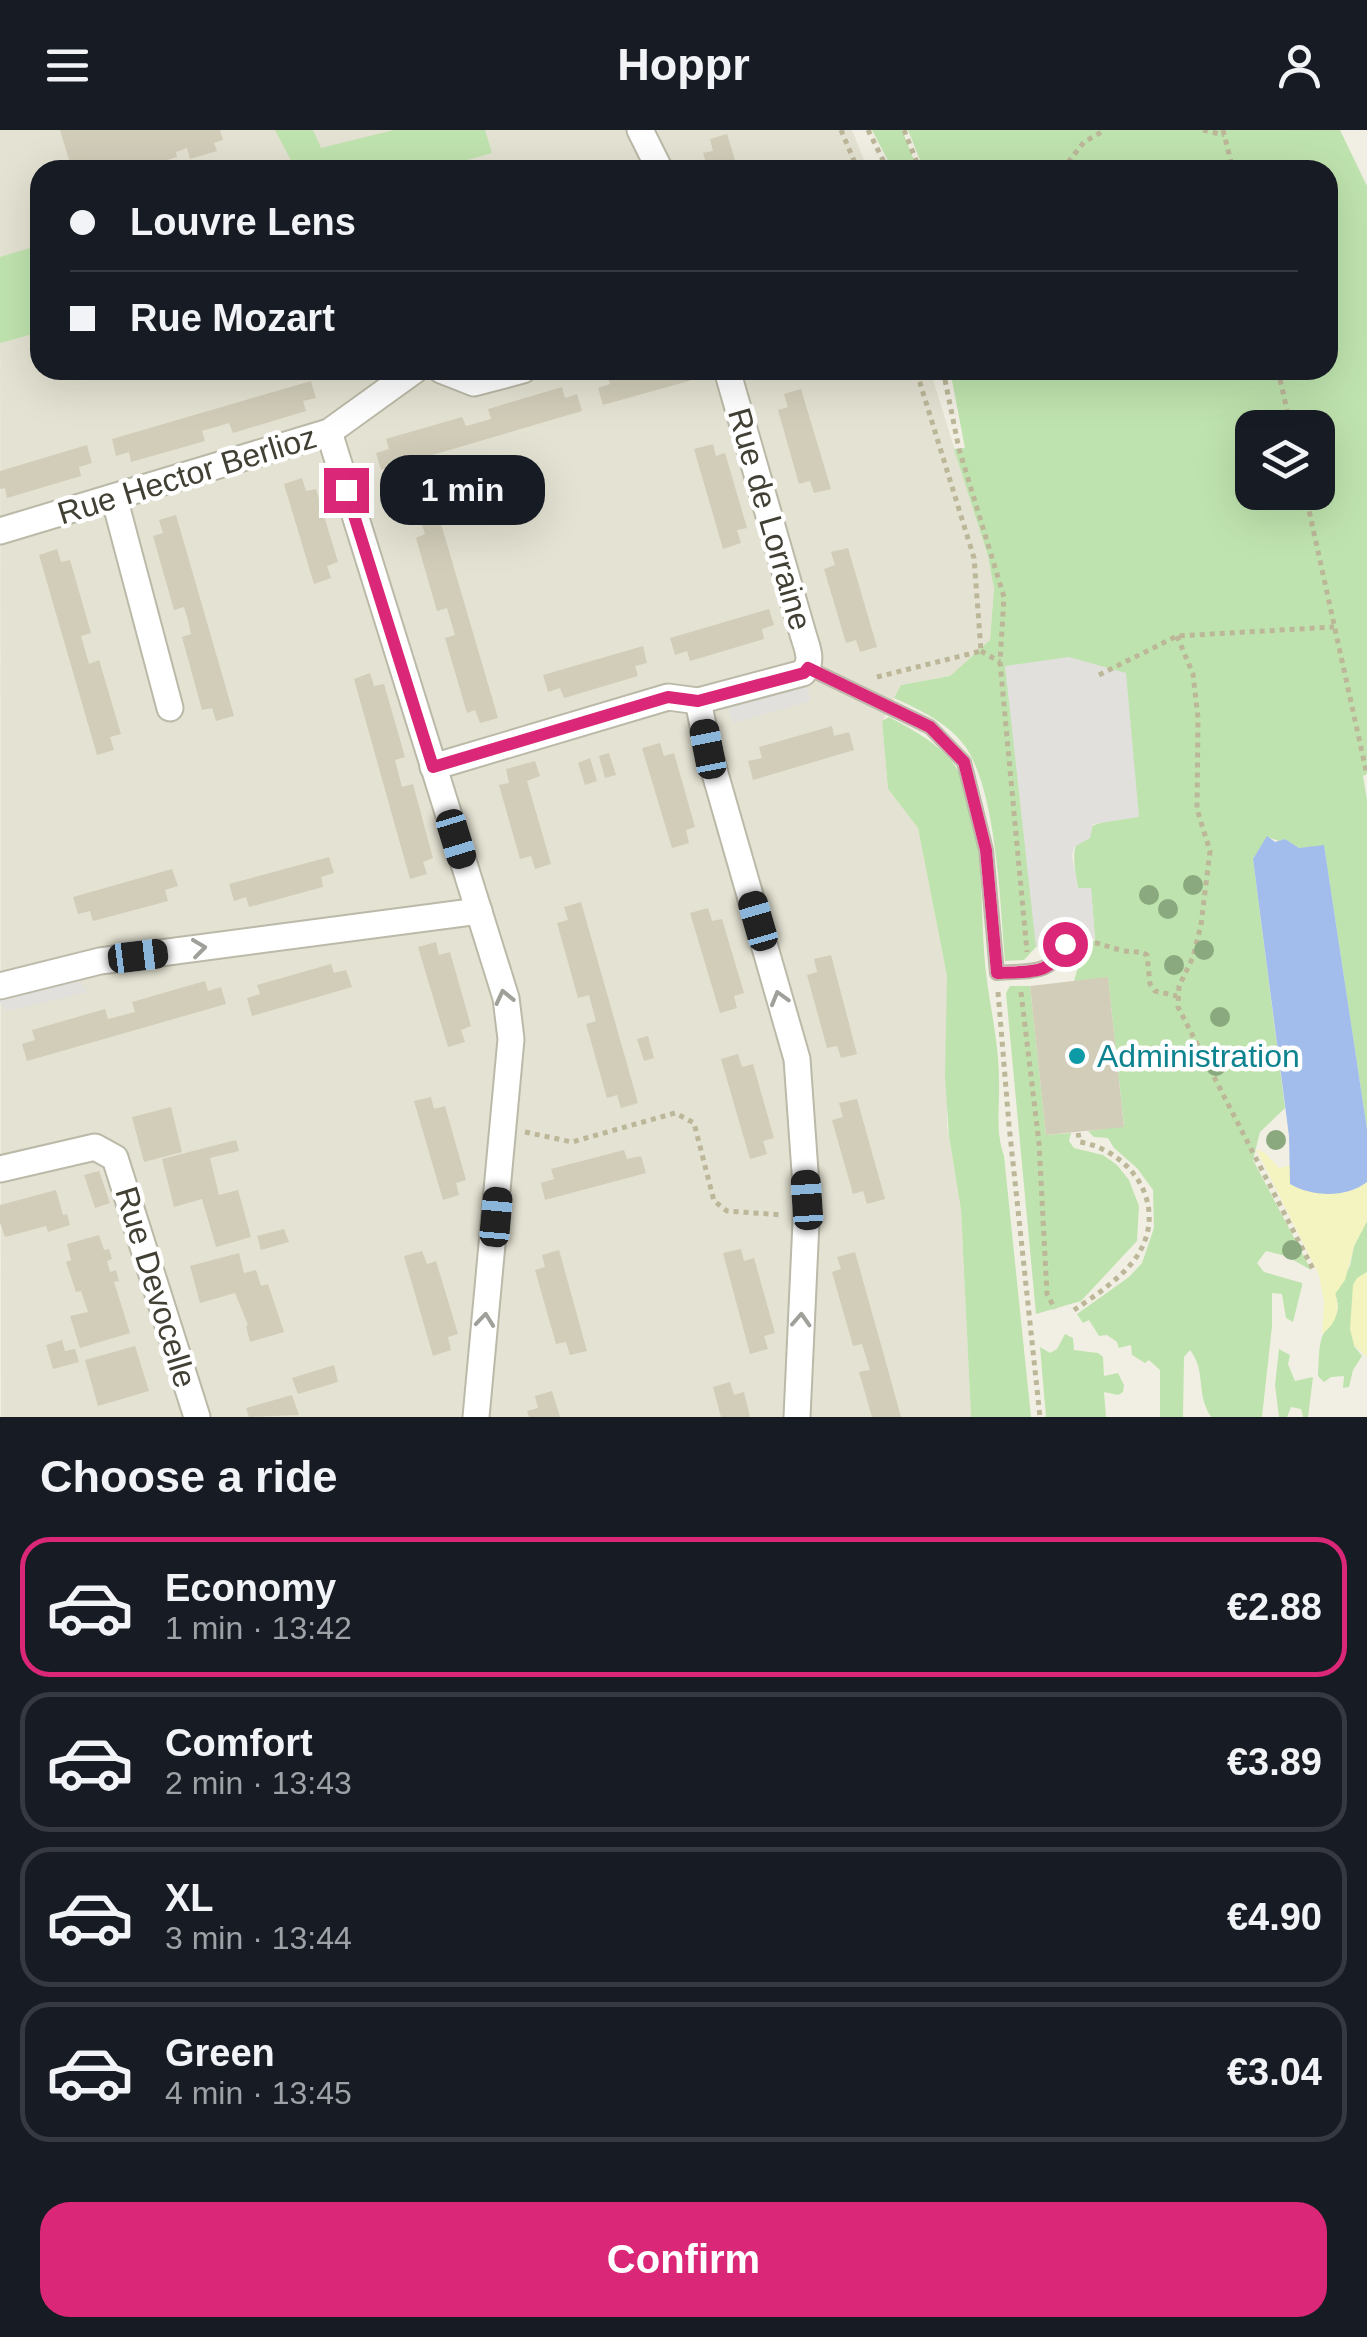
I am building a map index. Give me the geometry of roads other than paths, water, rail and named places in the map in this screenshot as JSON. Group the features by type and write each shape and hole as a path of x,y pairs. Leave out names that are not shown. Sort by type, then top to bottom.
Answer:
{"street":[{"path":"640,130 655,160"},
{"name":"Rue Hector Berlioz","path":"0,531 329,432 401,380"},
{"name":"Rue de Lorraine","path":"730,380 810,658 808,668"},
{"path":"329,432 506,998 511,1040 476,1417"},
{"path":"114,497 170,708"},
{"path":"433,767 668,697 698,701 804,673 808,668"},
{"path":"698,701 708,749 797,1059 806,1217 797,1417"},
{"path":"0,986 100,961 478,911"},
{"name":"Rue Devocelle","path":"0,1169 95,1147 115,1158 197,1417"}],"lane":[{"path":"808,668 930,727 964,762 986,850 997,973 1047,968 1058,960 1065,944"}],"water":[{"path":"1267,836 1275,842 1285,839 1299,848 1324,845 1367,1129 1367,1182 1350,1191 1329,1194 1290,1184 1289,1136 1253,859"}],"place":[{"name":"Administration","path":"1077,1056"}]}
